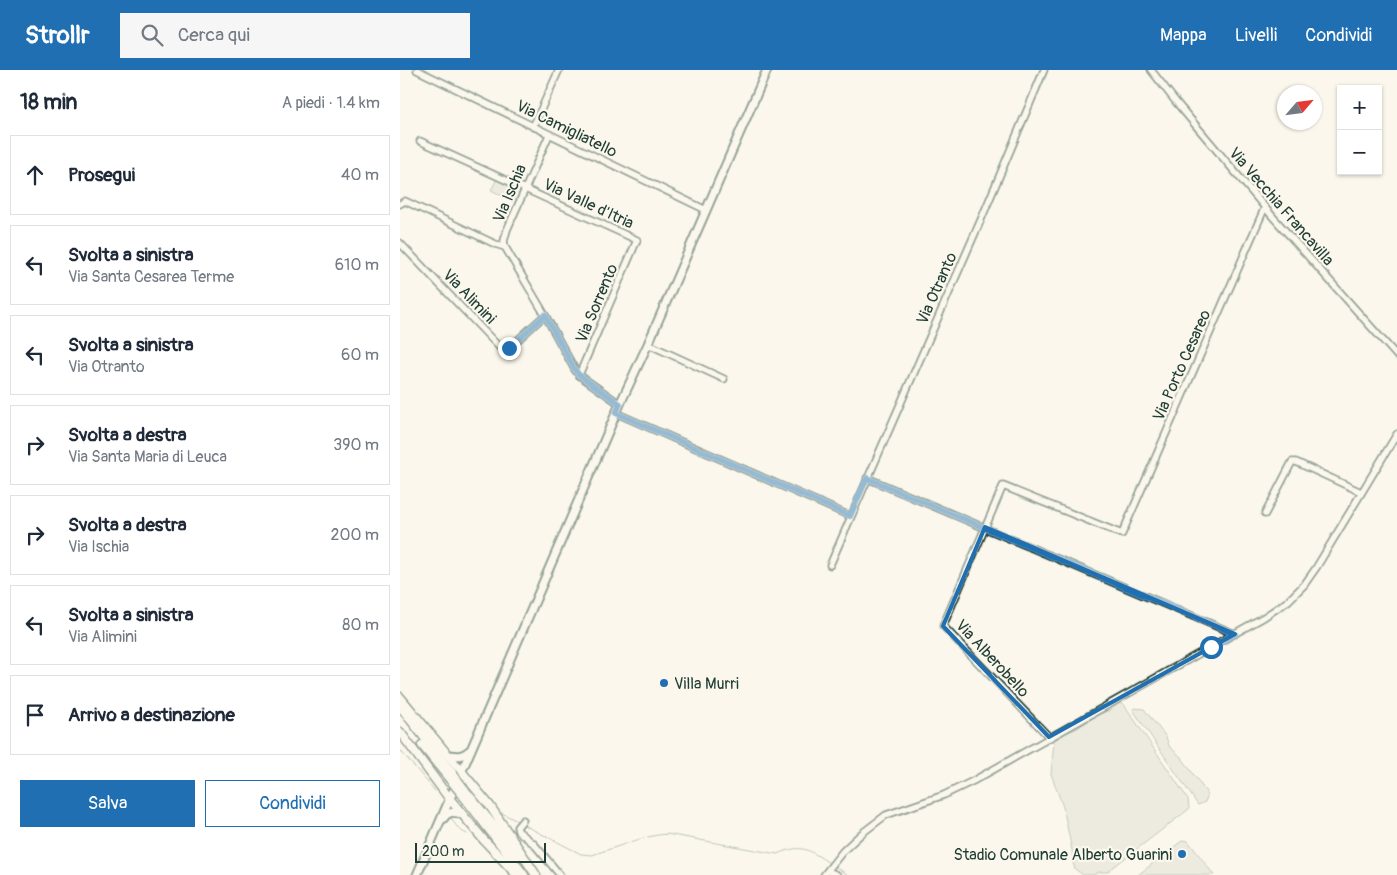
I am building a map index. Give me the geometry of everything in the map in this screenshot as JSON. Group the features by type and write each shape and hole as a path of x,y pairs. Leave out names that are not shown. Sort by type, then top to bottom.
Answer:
{"highway":[{"path":"400,697 490,806 535,875"},
{"path":"400,706 524,875"},
{"path":"400,715 450,775"},
{"path":"400,732 449,798 483,839 518,875"},
{"path":"463,792 535,875"}],"main road":[{"path":"416,875 767,70"},
{"path":"449,755 459,757 472,746"},
{"path":"435,832 450,812 456,812 464,816"}],"street":[{"name":"Via Camigliatello","path":"417,70 706,210"},
{"path":"533,127 559,70"},
{"name":"Via Otranto","path":"830,565 1044,70"},
{"name":"Via Vecchia Francavilla","path":"1151,70 1265,207 1397,356"},
{"name":"Via Ischia","path":"549,135 507,230 504,241 505,247 575,370 579,375 620,404"},
{"name":"Via Valle d'Itria","path":"420,141 637,240"},
{"path":"400,204 405,200 495,244 505,247"},
{"name":"Via Porto Cesareo","path":"1122,534 1265,207"},
{"name":"Via Sorrento","path":"579,375 637,240"},
{"name":"Via Alimini","path":"400,243 502,350 509,348 545,315"},
{"path":"648,344 724,379"},
{"path":"616,413 850,516"},
{"path":"837,875 826,873 835,860 861,834 886,815 958,789 1235,634 1288,602 1304,585 1316,568 1397,434"},
{"path":"1265,514 1292,462 1296,462 1361,492"},
{"path":"867,478 1235,634"},
{"name":"Via Alberobello","path":"1049,737 943,626 1003,486 1122,534"},
{"path":"523,820 517,827 518,831 534,844 560,875"}],"highlighted area":[{"path":"985,527 1235,634 1049,737 943,626"}],"shaded area":[{"path":"497,179 521,190 515,202 491,190"},
{"path":"1123,703 1188,799 1189,809 1107,872 1083,875 1075,869 1073,863 1063,807 1051,774 1054,741 1058,735 1076,729"},
{"path":"1134,708 1144,709 1166,737 1169,746 1182,758 1206,792 1205,802 1198,805 1133,710"},
{"name":"Stadio Comunale Alberto Guarini","path":"1183,840 1188,841 1214,875 1138,875"}],"waterway":[{"path":"400,750 435,791"},
{"path":"502,813 519,822"},
{"path":"451,817 457,827 467,834"},
{"path":"522,824 581,854 592,855 643,838 667,834 777,854 794,849 806,850 831,864"},
{"path":"834,866 848,875"}],"place":[{"name":"Villa Murri","path":"664,683"},
{"name":"Stadio Comunale Alberto Guarini","path":"1182,854"}],"route":[{"path":"509,348 545,315 579,375 620,404 616,413 850,516 867,478 1235,634 1211,647"}]}
